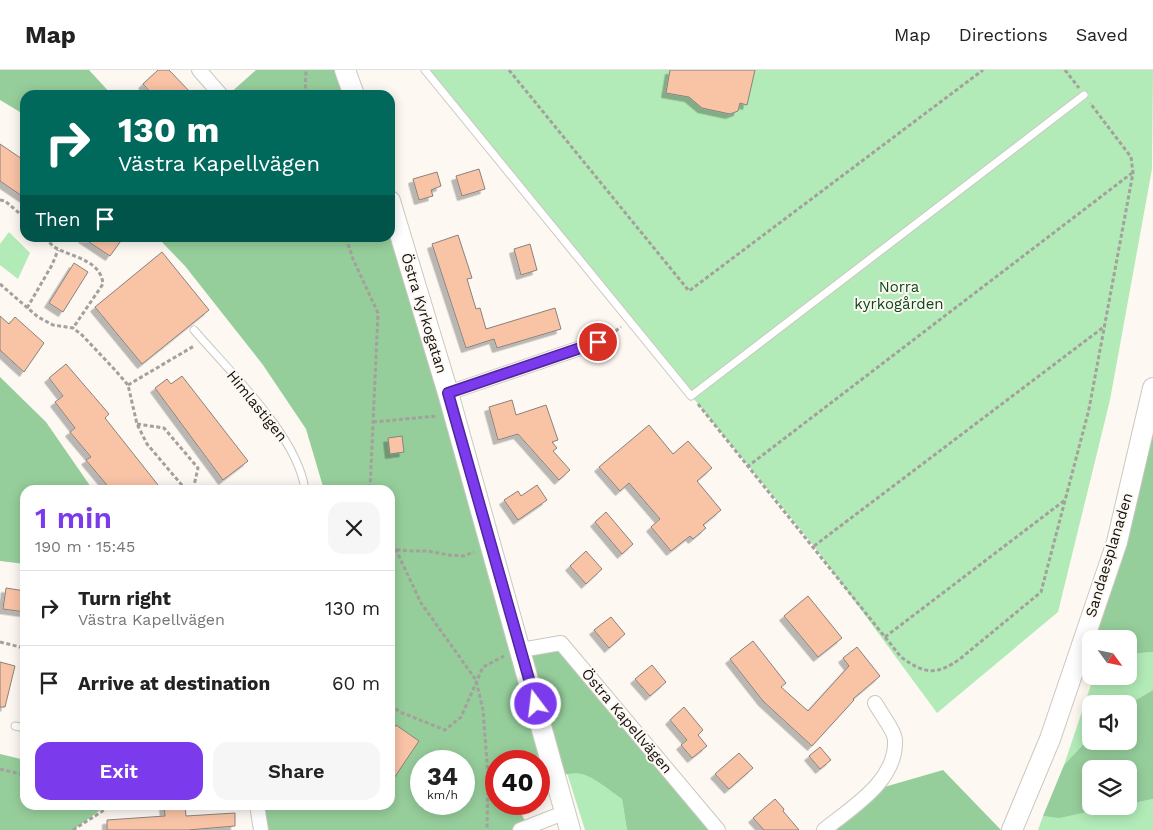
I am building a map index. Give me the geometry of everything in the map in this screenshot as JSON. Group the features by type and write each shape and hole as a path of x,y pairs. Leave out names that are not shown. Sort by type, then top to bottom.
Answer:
{"street":[{"path":"199,70 217,90"},
{"path":"345,70 352,90"},
{"name":"Östra Kyrkogatan","path":"395,218 522,650 568,821"},
{"path":"448,393 598,342"},
{"name":"Sandaesplanaden","path":"1012,830 1050,739 1116,542 1153,388"},
{"name":"Östra Kapellvägen","path":"522,650 561,643 718,830"},
{"path":"824,830 874,790 891,766 896,739 875,704"},
{"path":"257,810 261,830"},
{"path":"520,830 568,821"}],"lane":[{"path":"425,70 691,396 1084,95"},
{"name":"Himlastigen","path":"194,330 280,430 297,461 304,485"},
{"path":"14,726 20,727"}],"path":[{"path":"305,90 306,70"},
{"path":"509,70 690,291 983,70"},
{"path":"691,396 747,467 814,546 901,657 916,668 935,672 949,667 1041,592 1089,409 1133,173 1131,157 1065,70"},
{"path":"747,467 1133,173"},
{"path":"0,200 5,201 20,214"},
{"path":"49,242 58,250 83,259 98,269 102,276 103,284 73,328"},
{"path":"347,242 353,259 378,313 370,485"},
{"path":"27,308 58,250"},
{"path":"0,284 27,308 52,324 73,328 82,335 128,385 137,424 147,444 182,485"},
{"path":"598,342 618,330 627,318"},
{"path":"814,546 1106,325"},
{"path":"128,385 203,340"},
{"path":"373,422 454,414"},
{"path":"137,424 164,428 198,468 194,485"},
{"path":"886,637 1066,500"},
{"path":"395,549 464,556 492,546"},
{"path":"395,549 421,603 476,680 483,710 487,766 487,830"},
{"path":"0,642 20,647"},
{"path":"395,708 445,730 461,717 483,666 522,650"},
{"path":"0,769 20,774"},
{"path":"73,830 104,810"}],"green space":[{"path":"0,70 89,70 107,90 20,90 20,112 0,100"},
{"path":"256,70 345,70 352,90 234,90"},
{"name":"Norra kyrkogården","path":"425,70 1153,70 1152,169 1110,400 1058,612 937,713 814,546"},
{"path":"395,218 521,649 561,643 718,830 627,830 622,799 600,783 583,774 574,773 550,781 550,750 485,750 485,815 522,815 529,830 261,830 257,810 395,810 395,485 323,485 306,429 263,365 185,266 162,242 395,242"},
{"path":"9,232 30,253 18,279 0,265 0,244"},
{"path":"0,377 46,422 90,485 20,485 20,563 0,561"},
{"path":"1153,388 1153,652 1138,653 1138,630 1084,630"},
{"path":"1082,639 1082,665 1074,667"},
{"path":"1153,652 1153,690 1137,699 1137,695 1088,695 1091,685 1138,685 1138,653"},
{"path":"1153,690 1153,799 1137,802 1137,760 1082,760 1082,813 1059,818 1043,816 1064,765 1082,746 1082,750 1137,750 1137,699"},
{"path":"1082,712 1082,746 1064,765"},
{"path":"0,754 20,759 20,810 100,810 73,830 0,830"},
{"path":"943,770 1001,830 825,830 874,790"},
{"path":"584,772 622,799 627,830 585,830 567,773"},
{"path":"1153,799 1153,830 1038,830 1043,816 1065,816 1082,813 1082,815 1137,815 1137,802"}],"building":[{"path":"158,70 169,70 188,90 148,90 143,84"},
{"path":"670,70 755,70 747,105 740,103 738,111 730,114 702,108 689,97 666,93"},
{"path":"0,144 20,158 20,195 0,181"},
{"path":"479,169 485,189 462,196 456,176"},
{"path":"437,172 441,186 431,190 433,196 419,200 413,179"},
{"path":"458,235 472,278 467,279 476,309 480,308 486,329 555,308 561,329 497,348 494,339 466,348 432,244"},
{"path":"89,242 120,242 110,256"},
{"path":"530,244 537,270 521,275 514,249"},
{"path":"162,252 209,310 142,364 95,307"},
{"path":"74,263 88,272 63,312 49,303"},
{"path":"0,316 9,324 15,317 44,343 24,372 0,350"},
{"path":"66,364 109,414 105,418 158,485 107,485 86,460 91,457 70,432 75,428 55,402 63,396 49,378"},
{"path":"182,376 248,461 223,480 155,388 167,379 171,384"},
{"path":"512,400 516,415 546,405 558,440 552,442 557,448 553,451 570,470 559,480 518,434 498,440 489,407"},
{"path":"649,425 673,454 688,441 712,468 697,481 721,510 703,525 706,528 693,539 690,536 671,551 651,527 660,519 629,483 620,491 599,467"},
{"path":"402,436 404,452 390,454 388,438"},
{"path":"537,485 547,500 518,520 504,500 518,491 521,496"},
{"path":"606,512 633,544 622,554 595,522"},
{"path":"586,551 602,569 586,584 570,566"},
{"path":"6,588 20,590 20,611 3,609"},
{"path":"808,596 842,638 818,657 784,616"},
{"path":"611,617 625,634 609,648 594,630"},
{"path":"753,641 786,683 781,687 808,711 849,666 843,658 857,647 880,676 853,699 812,746 763,701 730,659"},
{"path":"0,662 15,666 5,707 0,707"},
{"path":"652,665 666,682 650,696 635,679"},
{"path":"684,707 703,730 698,735 707,746 692,758 681,745 687,740 670,720"},
{"path":"396,725 419,741 413,750 410,750 410,754 395,777"},
{"path":"820,747 831,760 820,769 809,756"},
{"path":"739,753 753,768 729,789 715,774"},
{"path":"775,799 799,830 764,830 753,818"},
{"path":"164,810 185,810 186,816 235,813 235,826 188,830 107,830 107,820 165,816"}],"route":[{"path":"536,704 448,393 598,342"}]}
